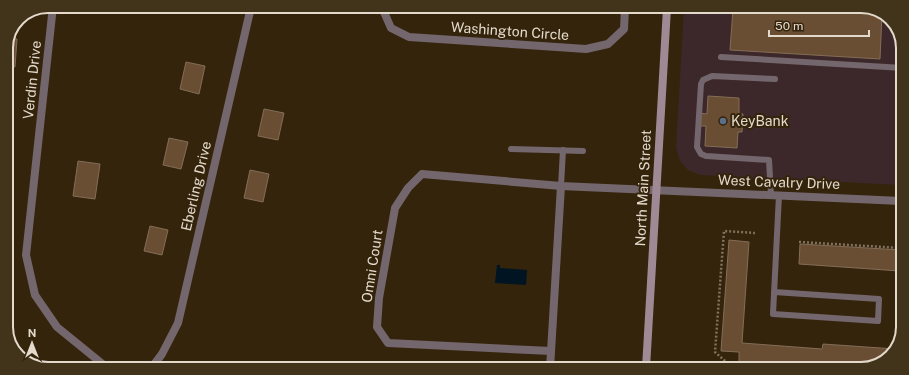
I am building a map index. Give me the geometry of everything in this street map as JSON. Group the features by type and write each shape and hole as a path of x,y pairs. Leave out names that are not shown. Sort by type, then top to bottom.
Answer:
{"street":[{"name":"Verdin Drive","path":"52,13 26,255 35,295 57,327 100,362"},
{"name":"Eberling Drive","path":"157,362 178,323 250,13"},
{"name":"Washington Circle","path":"384,13 391,28 409,37 586,49 608,44 624,29 625,13"},
{"name":"North Main Street","path":"646,362 667,13"},
{"name":"Omni Court","path":"551,352 388,343 377,327 379,298 395,208 408,188 422,174 561,186 656,190"},
{"path":"550,362 561,186"},
{"name":"West Cavalry Drive","path":"656,190 896,201"}],"lane":[{"path":"721,57 896,68"},
{"path":"771,195 769,160 706,156 702,154 697,147 701,84 703,80 712,76 775,79"},
{"path":"512,149 583,151"},
{"path":"561,186 562,150"},
{"path":"774,292 879,299 878,321 773,314 774,292 780,195"}],"path":[{"path":"727,362 716,352 724,231 755,233"},
{"path":"798,242 896,248"}],"shaded area":[{"path":"684,13 861,13 874,16 882,20 891,30 896,46 896,185 700,175 688,170 680,161 676,148"}],"water":[{"path":"497,265 500,265 500,268 527,270 526,285 495,283"}],"building":[{"path":"733,13 861,13 868,14 882,20 880,59 730,50"},
{"path":"15,39 17,39 15,67 13,67 13,46"},
{"path":"186,62 205,66 199,94 180,89"},
{"path":"708,96 739,98 739,114 743,114 742,132 738,132 737,148 705,146 706,126 699,126 699,113 707,114"},
{"path":"264,109 284,113 278,140 258,136"},
{"path":"169,138 188,142 181,169 163,165"},
{"path":"78,161 100,164 95,199 73,196"},
{"path":"250,170 269,174 263,202 244,198"},
{"path":"150,226 168,230 162,255 144,251"},
{"path":"729,240 749,242 742,343 822,349 823,344 888,349 880,356 870,361 861,362 739,362 739,352 721,351"},
{"path":"800,244 896,250 896,271 799,264"}],"place":[{"name":"KeyBank","path":"723,121"}]}
